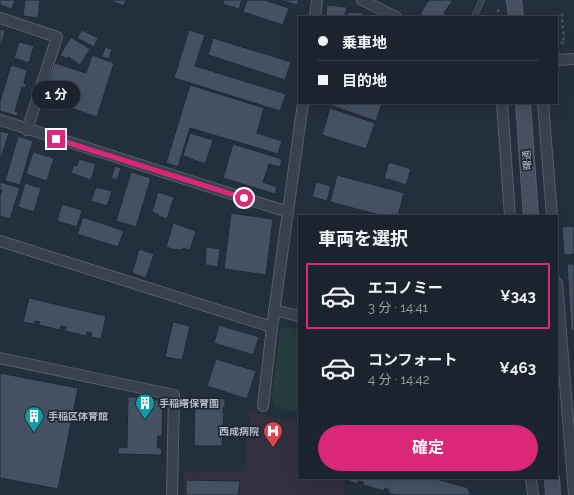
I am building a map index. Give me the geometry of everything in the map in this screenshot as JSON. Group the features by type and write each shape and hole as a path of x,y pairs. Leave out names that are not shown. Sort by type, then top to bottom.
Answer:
{"street":[{"path":"315,16 317,0"},
{"path":"362,0 394,16"},
{"path":"514,0 516,16"},
{"path":"0,18 57,37 27,130"},
{"path":"558,60 574,59"},
{"path":"263,406 274,310 303,104"},
{"path":"502,104 510,215"},
{"name":"曙通","path":"523,104 532,215"},
{"path":"542,104 552,215"},
{"path":"0,120 27,130 288,212"},
{"path":"0,241 272,327"},
{"path":"558,295 574,494"},
{"path":"274,310 298,316"},
{"path":"0,358 174,395 172,495"},
{"path":"531,479 533,495"},
{"path":"552,479 554,495"}],"lane":[{"path":"474,16 482,0"}],"path":[{"path":"498,9 499,16"},
{"path":"556,16 562,15 564,43 558,42"}],"shaded area":[{"name":"西成病院","path":"250,411 298,424 298,479 343,479 343,495 183,495 184,472 244,473"}],"green space":[{"path":"288,326 298,330 298,413 274,406 272,400 280,329"}],"building":[{"path":"0,0 15,0 12,9 0,5"},
{"path":"25,0 40,0 38,18 23,16"},
{"path":"109,0 126,0 124,6"},
{"path":"224,0 242,0 239,9 223,4"},
{"path":"247,0 265,0 289,8 283,25 243,12"},
{"path":"279,0 299,0 297,5"},
{"path":"429,0 453,0 444,13 449,16 423,16 420,14"},
{"path":"327,5 347,7 345,16 326,16"},
{"path":"348,12 363,13 363,16 348,16"},
{"path":"0,29 5,31 1,45 0,45"},
{"path":"82,30 98,38 94,47 77,38"},
{"path":"189,30 205,35 195,66 286,94 280,111 174,78"},
{"path":"71,37 90,49 80,65 68,57 67,59 60,55"},
{"path":"213,38 291,62 285,80 208,55"},
{"path":"19,42 34,46 29,63 14,58"},
{"path":"105,47 112,49 109,59 102,57"},
{"path":"92,55 114,63 97,117 44,97 55,63 86,73"},
{"path":"11,65 27,70 24,83 26,84 25,88 22,87 15,111 18,112 17,116 0,111 0,101"},
{"path":"190,85 264,108 257,133 282,141 278,154 190,128 178,167 166,163"},
{"path":"327,104 382,104 376,121"},
{"path":"330,108 375,123 366,149 322,135"},
{"path":"0,131 9,133 0,161"},
{"path":"190,133 213,140 205,164 183,156"},
{"path":"18,136 33,141 20,185 5,181"},
{"path":"233,144 282,159 280,167 269,164 263,182 277,187 275,194 223,178"},
{"path":"33,152 54,158 47,181 26,174"},
{"path":"79,159 96,164 91,180 71,173 74,165 77,166"},
{"path":"389,162 411,169 406,185 384,178"},
{"path":"115,166 121,168 117,180 111,178"},
{"path":"131,172 151,178 136,227 116,221"},
{"path":"337,175 404,193 398,215 379,215 330,202"},
{"path":"0,182 20,188 10,219 0,216 0,196 2,190 0,190"},
{"path":"316,182 331,186 327,201 312,197"},
{"path":"25,183 41,188 34,212 18,207"},
{"path":"96,187 112,191 107,206 91,201"},
{"path":"158,192 174,197 167,219 152,212"},
{"path":"62,204 82,210 77,227 57,221"},
{"path":"231,213 273,219 266,275 224,269"},
{"path":"83,217 124,231 118,247 77,234"},
{"path":"173,223 196,231 190,250 183,248 182,250 176,250 166,247"},
{"path":"574,226 574,254 564,255 562,227"},
{"path":"206,247 220,249 218,267 205,265"},
{"path":"139,249 154,254 146,278 132,273"},
{"path":"567,264 574,264 574,330 571,331"},
{"path":"29,298 106,316 101,339 91,337 92,333 87,332 86,336 65,331 66,327 61,326 60,330 39,325 40,322 35,321 34,324 23,322"},
{"path":"173,322 190,326 182,360 165,357"},
{"path":"219,325 259,337 253,355 214,343"},
{"path":"216,359 256,371 247,399 207,386"},
{"name":"手稲区体育館","path":"0,373 78,388 58,489 0,478"},
{"name":"手稲曙保育園","path":"128,397 148,397 148,400 159,400 159,403 163,403 162,436 158,436 157,447 162,449 161,455 119,454 118,450 120,447 127,448"},
{"path":"195,398 225,399 225,407 223,407 222,446 196,446 194,444"},
{"path":"343,479 437,479 469,488 468,490 470,491 469,495 396,495 388,493 389,490 385,488 384,491 363,485 363,482 359,481 358,484"},
{"path":"186,480 240,481 238,495 186,495"}],"place":[{"name":"手稲曙保育園","path":"145,420"},
{"name":"手稲区体育館","path":"34,433"},
{"name":"西成病院","path":"273,448"}],"route":[{"path":"56,139 244,198"}]}
